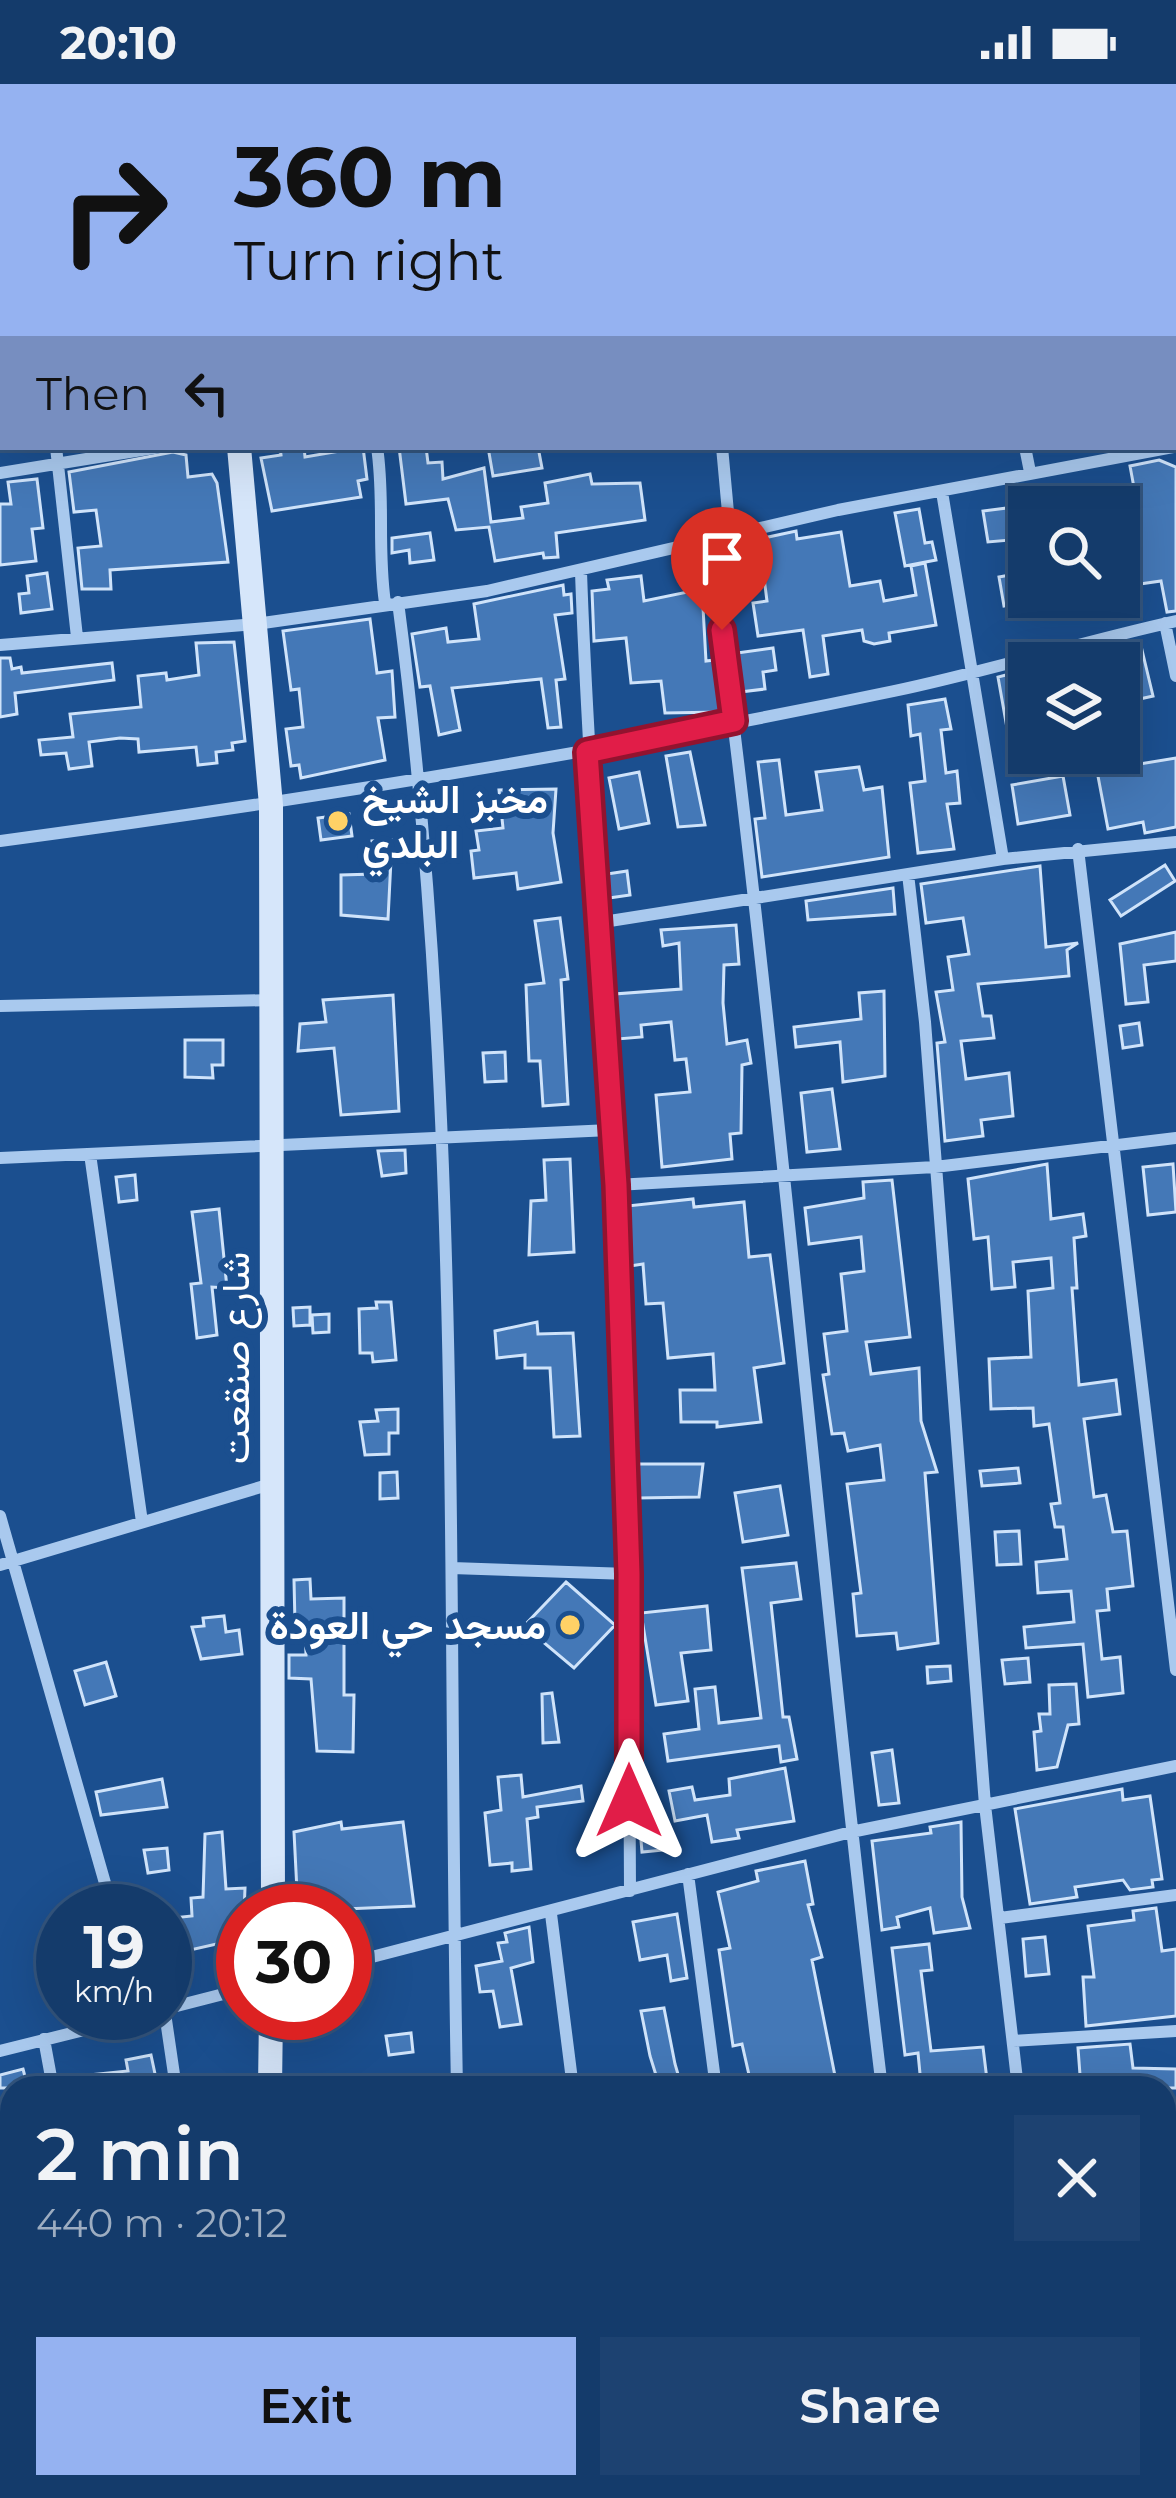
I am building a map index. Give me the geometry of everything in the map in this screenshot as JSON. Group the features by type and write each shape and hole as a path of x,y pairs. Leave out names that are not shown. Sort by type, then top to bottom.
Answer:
{"street":[{"path":"56,450 77,637"},
{"path":"0,473 141,450"},
{"name":"شارع صنقعت","path":"239,450 271,805 273,1884"},
{"path":"377,450 382,496 376,548 391,603 422,782 445,1138 457,2076"},
{"path":"722,450 730,534"},
{"path":"1025,450 1030,472"},
{"path":"0,645 256,624 581,572 730,534 1157,450"},
{"path":"942,492 1003,859"},
{"path":"710,540 786,1175 851,1832 881,2076"},
{"path":"581,572 587,752 616,1185 629,1574 630,1891"},
{"path":"0,841 271,805 587,752 970,674 1170,622 1176,676"},
{"path":"597,923 1003,859 1176,842"},
{"path":"1078,849 1176,1670"},
{"path":"908,874 985,1805 1017,2076"},
{"path":"0,1006 273,1000"},
{"path":"0,1158 610,1130"},
{"path":"616,1185 935,1167 1111,1142 1176,1138"},
{"path":"90,1154 142,1522"},
{"path":"6,1563 271,1484"},
{"path":"0,1516 6,1563 105,1884"},
{"path":"452,1568 629,1574"},
{"path":"372,1958 851,1832 1176,1766"},
{"path":"688,1874 714,2076"},
{"path":"1000,1918 1176,1895"},
{"path":"550,1914 571,2076"},
{"path":"1013,2042 1176,2031"},
{"path":"0,2051 40,2040"},
{"path":"44,2040 51,2076"},
{"path":"169,2040 174,2076"},
{"path":"270,2076 271,2040"}],"building":[{"path":"280,450 304,450 305,457 363,450 367,479 358,481 361,497 272,511 261,458 281,455"},
{"path":"399,450 426,450 428,463 442,462 443,479 484,468 491,522 523,518 521,507 548,503 545,483 590,474 592,484 640,483 645,520 556,533 558,557 544,558 543,553 495,561 489,527 456,530 448,499 406,504"},
{"path":"489,450 539,450 542,468 493,476"},
{"path":"173,452 186,455 188,477 212,474 217,483 228,562 110,570 111,589 82,589 78,548 101,546 96,510 74,512 69,472"},
{"path":"1159,460 1176,467 1176,611 1167,612 1161,581 1140,584 1140,486 1134,486 1130,466"},
{"path":"37,479 43,528 32,529 36,561 0,565 0,504 11,504 8,482"},
{"path":"1007,508 1008,540 988,542 983,511"},
{"path":"919,509 925,543 932,542 936,560 905,566 895,513"},
{"path":"796,531 797,539 841,532 850,586 880,581 884,601 916,595 911,566 925,563 936,625 889,633 890,641 874,644 864,641 862,630 823,636 828,674 810,677 803,630 758,636 753,603 767,601 759,539"},
{"path":"430,533 434,560 410,563 409,550 392,553 392,538"},
{"path":"47,573 52,609 21,613 19,594 29,593 27,576"},
{"path":"1008,575 1008,605 1004,606 999,577"},
{"path":"641,576 644,601 702,589 706,661 715,660 721,712 665,713 661,681 631,683 626,638 594,641 592,591 609,589 607,580"},
{"path":"563,585 564,595 571,594 572,613 555,615 565,679 556,680 561,727 548,728 541,679 452,688 460,730 439,735 430,686 420,687 412,634 446,628 448,642 479,639 474,604"},
{"path":"370,619 377,673 392,671 395,717 378,718 385,760 301,778 299,765 291,766 286,729 303,727 299,689 291,690 283,631"},
{"path":"234,642 245,741 232,743 233,750 216,752 217,763 198,765 196,747 139,752 138,739 120,738 89,742 92,766 69,769 66,753 41,755 39,740 73,737 70,714 141,707 138,676 166,673 167,680 199,675 196,643"},
{"path":"773,648 776,670 763,672 765,689 740,692 737,653"},
{"path":"1140,650 1153,696 1140,699"},
{"path":"0,658 10,658 12,669 21,667 22,673 112,663 114,680 15,693 17,714 0,717"},
{"path":"1008,674 1008,734 998,677"},
{"path":"945,699 951,729 941,730 946,773 957,771 960,803 947,804 954,849 918,853 910,783 925,781 920,734 911,736 908,705"},
{"path":"690,752 705,825 678,827 666,756"},
{"path":"1176,758 1176,827 1145,833 1143,822 1108,829 1098,774 1140,774 1140,764"},
{"path":"779,760 786,815 822,810 816,772 859,767 864,790 882,787 889,857 762,877 755,819 765,818 758,762"},
{"path":"639,772 649,823 619,829 609,778"},
{"path":"1063,776 1070,815 1018,824 1012,785"},
{"path":"556,789 553,833 561,882 518,889 516,873 474,878 471,851 479,850 476,831 503,828 499,790"},
{"path":"349,814 352,836 321,840 318,818"},
{"path":"392,840 388,919 341,915 341,875 374,874 372,841"},
{"path":"1165,865 1175,881 1121,916 1110,900"},
{"path":"1040,866 1046,947 1078,943 1067,950 1069,976 978,984 983,1016 991,1016 994,1038 961,1041 966,1079 1009,1073 1013,1116 981,1120 983,1136 945,1141 937,1043 945,1042 936,992 953,990 948,957 969,954 963,918 926,923 921,884"},
{"path":"627,871 630,895 609,898 607,874"},
{"path":"893,888 895,914 808,920 806,901"},
{"path":"560,918 568,979 561,980 568,1104 543,1106 540,1061 529,1061 526,985 544,983 535,921"},
{"path":"736,925 739,964 724,965 723,1003 727,1044 747,1040 751,1063 742,1065 741,1133 730,1134 732,1159 662,1167 656,1095 690,1092 686,1059 675,1060 671,1022 641,1025 642,1037 618,1039 615,994 681,989 679,943 663,946 661,930"},
{"path":"1176,932 1176,961 1144,965 1148,1002 1126,1004 1120,944"},
{"path":"884,991 885,1076 843,1082 840,1042 796,1047 794,1027 861,1019 859,993"},
{"path":"393,995 399,1111 341,1115 334,1048 298,1051 300,1024 326,1022 323,1000"},
{"path":"1139,1023 1142,1045 1123,1048 1120,1026"},
{"path":"185,1040 223,1040 223,1065 212,1065 213,1078 185,1077"},
{"path":"505,1052 506,1081 485,1082 483,1053"},
{"path":"832,1089 840,1149 807,1152 801,1093"},
{"path":"405,1150 406,1173 382,1176 378,1151"},
{"path":"570,1159 574,1252 529,1255 531,1201 546,1200 544,1160"},
{"path":"1047,1164 1051,1219 1083,1214 1086,1236 1074,1238 1077,1288 1072,1288 1079,1385 1116,1380 1120,1414 1084,1419 1094,1497 1106,1495 1113,1532 1127,1531 1133,1586 1107,1589 1109,1610 1097,1611 1102,1659 1120,1657 1123,1693 1088,1697 1083,1644 1026,1648 1024,1627 1074,1622 1071,1591 1038,1593 1036,1562 1067,1559 1063,1527 1055,1527 1051,1504 1060,1503 1049,1424 1034,1426 1033,1408 991,1409 989,1359 1031,1357 1028,1291 1053,1288 1051,1258 1013,1262 1015,1287 992,1289 988,1237 974,1239 968,1179"},
{"path":"1173,1164 1176,1212 1148,1215 1143,1167"},
{"path":"135,1175 137,1200 119,1202 116,1177"},
{"path":"892,1180 910,1337 866,1342 871,1374 919,1368 921,1421 937,1472 925,1473 938,1643 898,1649 896,1633 857,1636 853,1594 861,1593 847,1484 884,1480 880,1445 848,1451 844,1433 832,1434 823,1375 829,1374 824,1334 847,1331 841,1274 864,1271 861,1237 809,1244 805,1208 864,1198 863,1182"},
{"path":"693,1199 694,1207 744,1202 749,1257 770,1255 784,1363 754,1368 761,1422 717,1427 717,1422 681,1422 680,1390 715,1390 713,1354 668,1358 663,1303 646,1304 643,1264 630,1266 627,1206"},
{"path":"219,1209 227,1288 212,1287 217,1335 197,1338 191,1284 201,1283 192,1212"},
{"path":"376,1302 391,1302 396,1360 373,1362 372,1353 360,1353 359,1309 377,1308"},
{"path":"310,1307 310,1325 294,1326 293,1308"},
{"path":"329,1314 329,1332 313,1333 312,1315"},
{"path":"537,1322 538,1334 573,1333 580,1436 554,1437 550,1368 525,1368 525,1355 497,1358 495,1331"},
{"path":"398,1409 398,1433 389,1433 389,1454 365,1455 360,1422 378,1421 376,1410"},
{"path":"638,1464 703,1464 699,1497 638,1498"},
{"path":"1018,1468 1020,1483 982,1486 980,1471"},
{"path":"397,1472 398,1498 380,1499 380,1473"},
{"path":"780,1486 788,1535 743,1542 735,1493"},
{"path":"1019,1531 1021,1564 997,1565 995,1532"},
{"path":"796,1563 801,1599 771,1603 783,1717 789,1717 797,1759 781,1762 779,1746 668,1761 664,1734 699,1729 695,1689 715,1687 719,1723 761,1718 742,1568"},
{"path":"310,1579 311,1599 344,1598 344,1695 354,1695 353,1752 317,1751 311,1679 289,1678 289,1655 306,1655 305,1624 295,1624 294,1580"},
{"name":"مسجد حي العودة","path":"566,1582 615,1625 574,1668 524,1626"},
{"path":"707,1606 711,1650 681,1653 688,1701 656,1705 641,1613"},
{"path":"224,1616 226,1632 239,1630 242,1654 201,1659 192,1627 204,1626 203,1618"},
{"path":"1028,1658 1030,1682 1005,1684 1002,1660"},
{"path":"106,1662 116,1696 85,1705 75,1671"},
{"path":"950,1666 951,1681 928,1683 927,1667"},
{"path":"1076,1684 1079,1724 1068,1725 1057,1767 1037,1770 1034,1732 1041,1731 1039,1714 1050,1714 1049,1685"},
{"path":"552,1693 559,1742 543,1743 542,1694"},
{"path":"892,1750 899,1803 879,1805 872,1753"},
{"path":"785,1768 794,1821 737,1830 739,1838 712,1842 707,1815 675,1821 669,1791 692,1787 695,1800 730,1795 729,1779"},
{"path":"521,1775 523,1797 581,1786 583,1801 537,1807 538,1817 527,1819 531,1869 512,1871 512,1863 490,1865 485,1813 501,1810 498,1777"},
{"path":"162,1779 167,1807 101,1815 96,1792"},
{"path":"1122,1789 1123,1800 1150,1796 1162,1879 1152,1880 1153,1887 1130,1890 1123,1880 1075,1887 1077,1897 1030,1904 1015,1809"},
{"path":"341,1822 342,1829 403,1822 414,1906 372,1908 372,1884 297,1884 294,1832"},
{"path":"961,1822 962,1897 970,1928 934,1933 930,1908 897,1917 899,1927 882,1930 872,1841 931,1833 930,1827"},
{"path":"662,1827 664,1850 642,1852 640,1829"},
{"path":"222,1832 226,1884 216,1884 216,1944 192,1950 192,1898 203,1897 205,1834"},
{"path":"167,1848 169,1870 148,1873 144,1850"},
{"path":"805,1861 813,1904 808,1905 822,1957 812,1960 835,2076 749,2076 742,2044 733,2046 719,1950 730,1948 718,1892 758,1881 756,1871"},
{"path":"1156,1908 1162,1951 1176,1949 1176,2016 1086,2026 1083,1977 1094,1977 1088,1926 1134,1920 1133,1911"},
{"path":"677,1914 687,1978 671,1981 667,1955 640,1960 633,1922"},
{"path":"529,1927 533,1962 511,1968 521,2024 500,2027 493,1991 480,1992 476,1966 502,1961 498,1943 507,1942 505,1933"},
{"path":"1045,1937 1049,1974 1026,1976 1023,1939"},
{"path":"929,1944 932,1970 921,1971 931,2051 983,2047 987,2076 920,2076 918,2053 905,2055 892,1948"},
{"path":"664,2008 678,2076 656,2076 641,2011"},
{"path":"411,2033 413,2052 389,2055 386,2036"},
{"path":"1130,2044 1133,2068 1176,2069 1176,2076 1080,2076 1078,2048"},
{"path":"151,2055 155,2076 78,2076 128,2071 126,2060"},
{"path":"23,2069 25,2076 0,2076"}],"place":[{"name":"مخبز الشيخ البلدي","path":"338,821"},
{"name":"مسجد حي العودة","path":"570,1625"}],"route":[{"path":"629,1801 629,1574 616,1185 587,752 734,721 722,630"}]}
